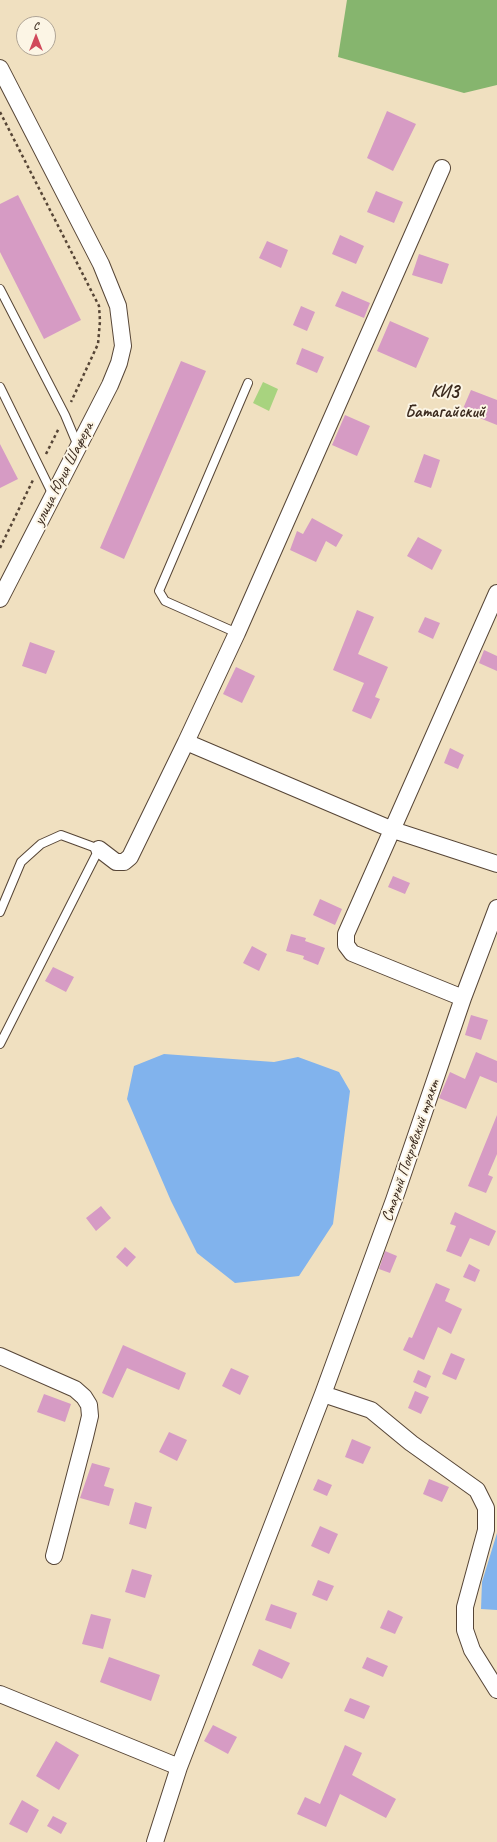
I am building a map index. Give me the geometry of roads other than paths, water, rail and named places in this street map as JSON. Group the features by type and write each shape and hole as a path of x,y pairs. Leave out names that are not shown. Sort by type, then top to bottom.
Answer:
{"street":[{"name":"улица Юрия Шафера","path":"0,68 101,264 118,306 123,346 119,363 110,385 0,599"},
{"path":"99,849 116,862 124,862 130,857 237,633 442,168"},
{"path":"463,998 352,954 346,945 346,934 497,593"},
{"path":"186,742 393,830 497,864"},
{"name":"Старый Покровский тракт","path":"155,1842 179,1767 323,1394 394,1200 463,998 497,908"},
{"path":"0,1356 75,1389 84,1397 89,1405 90,1416 86,1437 54,1556"},
{"path":"323,1394 371,1410 411,1443 477,1490 486,1508 486,1530 465,1607 465,1630 472,1650 492,1672 497,1690"},
{"path":"0,1694 179,1767"}],"lane":[{"path":"0,289 65,415 78,447"},
{"path":"237,633 165,601 161,597 159,588 248,383"},
{"path":"0,387 53,495"},
{"path":"0,912 21,862 41,844 61,835 99,849 0,1044"}],"water":[{"path":"164,1054 274,1062 298,1057 339,1072 350,1091 333,1224 299,1276 235,1283 197,1253 171,1201 127,1099 134,1066"},
{"path":"497,1533 497,1610 481,1609 482,1582"}],"district":[{"name":"КИЗ Батагайский","path":"445,403"}]}
